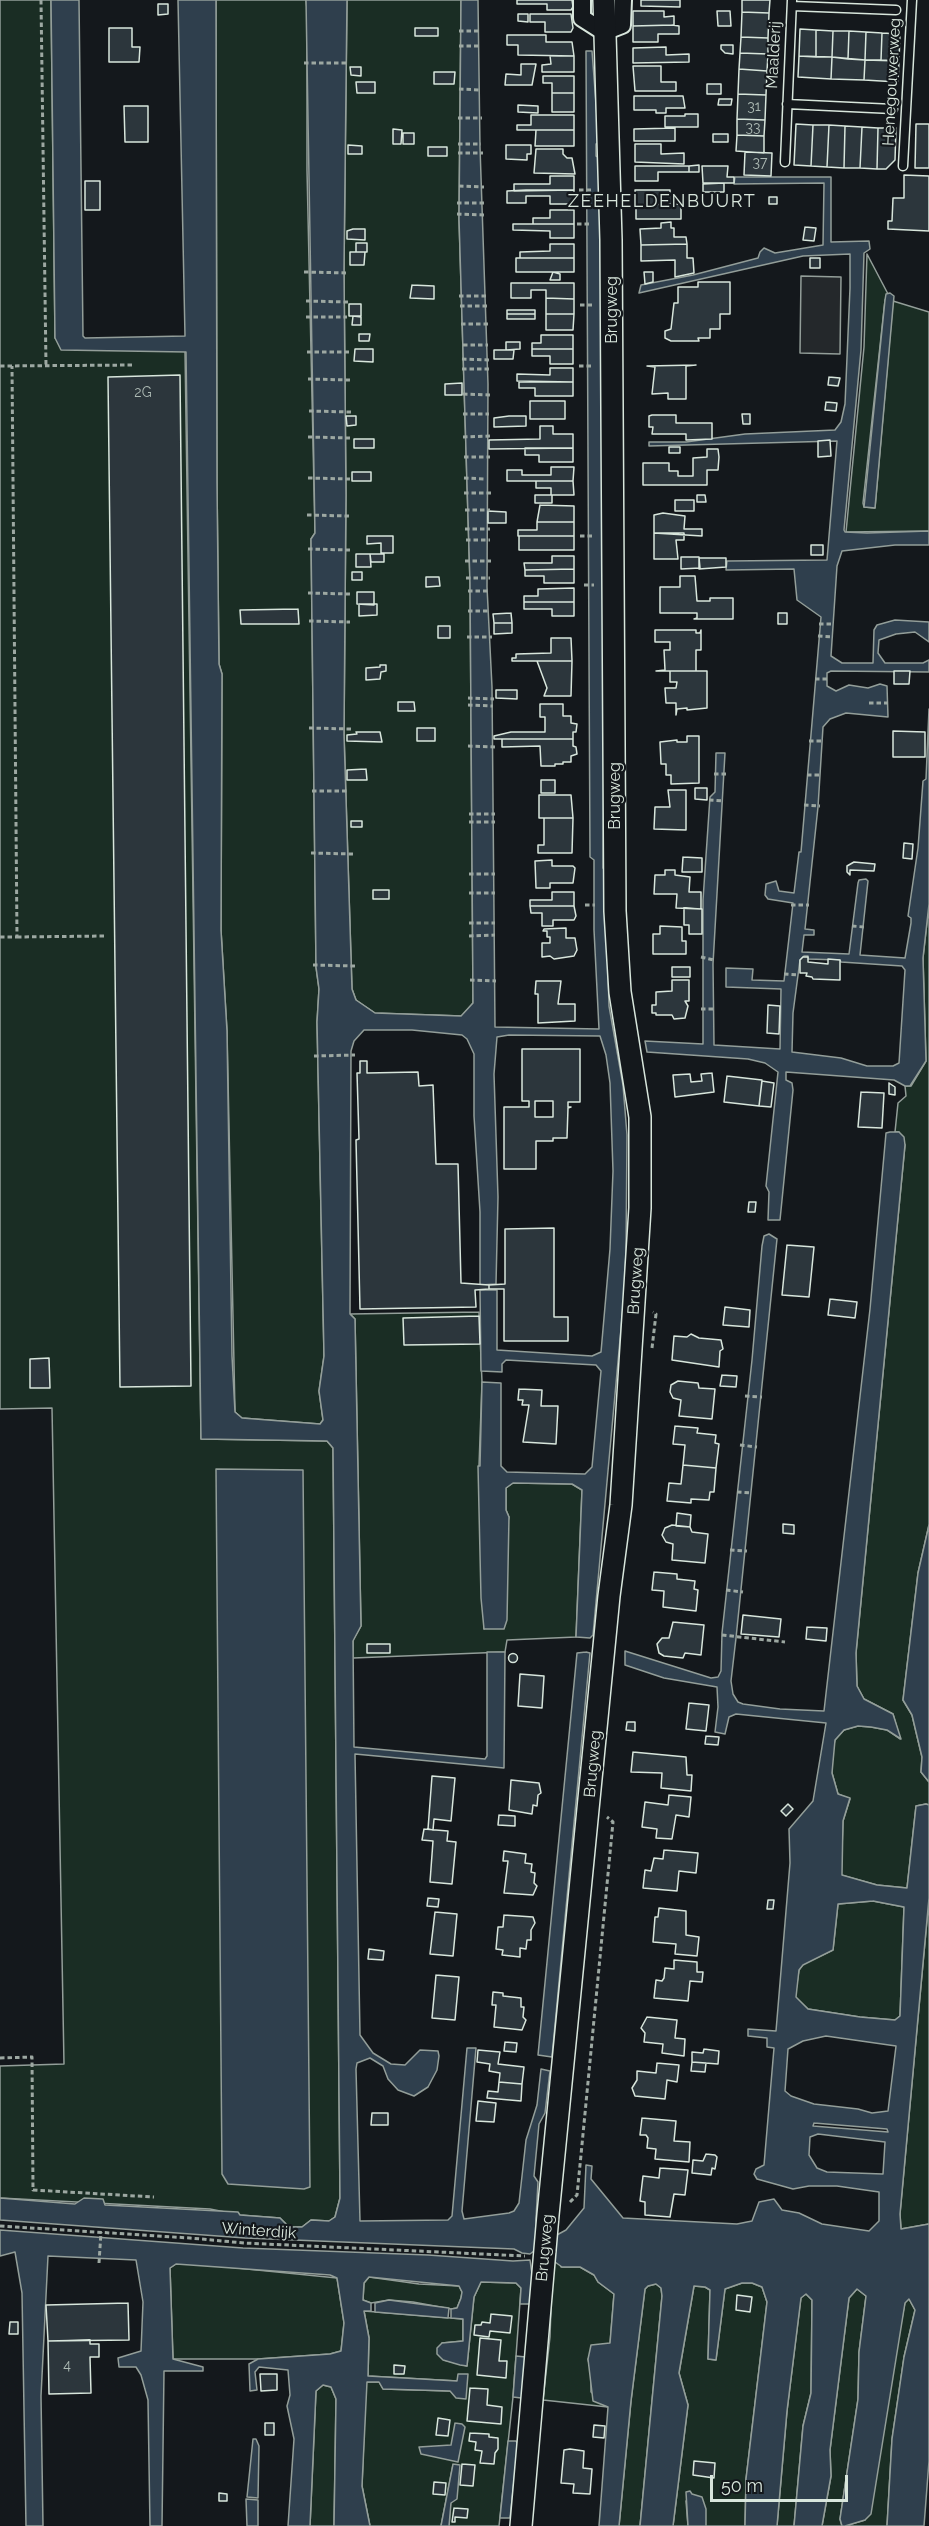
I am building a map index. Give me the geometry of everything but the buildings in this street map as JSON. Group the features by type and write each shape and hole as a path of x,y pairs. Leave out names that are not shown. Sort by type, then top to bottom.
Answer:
{"street":[{"path":"582,0 582,18 604,32 622,25 623,0"},
{"name":"Brugweg","path":"521,2526 548,2215 608,1602 621,1505 636,1288 640,1117 620,992 615,910 612,240 604,0"}],"lane":[{"name":"Henegouwerweg","path":"903,166 912,0"},
{"name":"Maalderij","path":"785,162 792,3 896,10"},
{"name":"Maalderij","path":"787,104 893,109"}],"path":[{"path":"41,0 46,366"},
{"path":"459,31 481,31"},
{"path":"459,46 481,46"},
{"path":"304,63 348,63"},
{"path":"459,89 481,90"},
{"path":"458,118 482,118"},
{"path":"458,144 481,144"},
{"path":"458,153 483,153"},
{"path":"459,186 484,187"},
{"path":"579,190 585,190"},
{"path":"457,203 484,203"},
{"path":"457,214 485,215"},
{"path":"577,224 586,224"},
{"path":"304,272 348,273"},
{"path":"459,297 488,296"},
{"path":"306,301 348,302"},
{"path":"460,306 489,306"},
{"path":"306,317 347,317"},
{"path":"461,324 489,324"},
{"path":"463,345 488,345"},
{"path":"307,352 349,352"},
{"path":"462,359 490,360"},
{"path":"0,366 134,365"},
{"path":"12,366 17,937"},
{"path":"579,366 586,366"},
{"path":"462,369 491,369"},
{"path":"308,379 350,380"},
{"path":"463,394 491,395"},
{"path":"309,411 351,412"},
{"path":"463,414 489,414"},
{"path":"463,436 490,436"},
{"path":"308,437 350,438"},
{"path":"464,457 490,457"},
{"path":"308,478 350,479"},
{"path":"464,478 486,478"},
{"path":"464,493 491,493"},
{"path":"465,510 490,510"},
{"path":"307,515 349,516"},
{"path":"465,529 490,529"},
{"path":"466,540 490,540"},
{"path":"308,549 350,550"},
{"path":"465,561 491,561"},
{"path":"466,578 490,578"},
{"path":"468,591 489,591"},
{"path":"308,593 350,594"},
{"path":"468,611 490,611"},
{"path":"309,621 350,622"},
{"path":"819,624 833,624"},
{"path":"818,636 833,637"},
{"path":"467,637 492,637"},
{"path":"815,679 829,679"},
{"path":"468,698 494,699"},
{"path":"869,703 888,703"},
{"path":"468,705 493,706"},
{"path":"309,728 351,729"},
{"path":"809,741 824,741"},
{"path":"468,746 495,747"},
{"path":"714,774 727,774"},
{"path":"807,775 822,775"},
{"path":"312,791 349,791"},
{"path":"709,800 724,801"},
{"path":"804,805 820,806"},
{"path":"469,814 495,813"},
{"path":"469,822 495,822"},
{"path":"311,853 352,854"},
{"path":"469,874 495,874"},
{"path":"469,893 495,893"},
{"path":"585,905 591,905"},
{"path":"791,905 809,905"},
{"path":"470,923 495,922"},
{"path":"852,926 864,927"},
{"path":"469,936 495,935"},
{"path":"0,937 105,936"},
{"path":"701,957 714,960"},
{"path":"313,966 355,966"},
{"path":"784,974 799,975"},
{"path":"470,980 496,981"},
{"path":"701,1009 715,1009"},
{"path":"314,1056 356,1055"},
{"path":"745,1396 762,1397"},
{"path":"740,1445 757,1447"},
{"path":"737,1492 751,1493"},
{"path":"730,1550 747,1551"},
{"path":"726,1590 743,1592"},
{"path":"722,1635 785,1642"},
{"path":"548,2215 559,2214 577,2195 613,1822 590,1798"},
{"path":"0,2058 32,2057 33,2190 154,2197"},
{"name":"Winterdijk","path":"0,2226 244,2243 517,2256"},
{"path":"99,2263 101,2232"}],"green space":[{"path":"0,0 51,0 55,338 140,349 185,351 201,1439 327,1441 333,1448 340,2198 335,2217 329,2221 311,2220 302,2227 289,2227 280,2218 240,2215 210,2209 0,2198 0,2066 64,2064 52,1408 0,1409"},
{"path":"216,0 306,0 307,9 307,170 315,533 311,539 316,967 319,989 317,1022 324,1356 319,1391 323,1420 320,1424 242,1418 235,1412 227,1031 221,930 222,674 219,664 217,483"},
{"path":"347,0 461,0 459,219 470,583 473,1003 462,1016 375,1013 356,1000 352,989 344,734 346,495 344,269"},
{"path":"867,254 888,294 885,300 863,503 864,507 875,508 893,301 929,312 929,531 846,532 864,347"},
{"path":"929,904 929,1525 918,1573 903,1700 912,1715 922,1757 921,1772 929,1782 929,1805 916,1806 907,1888 877,1885 841,1875 843,1821 850,1799 838,1794 832,1773 832,1752 835,1740 844,1730 858,1726 887,1730 900,1739 893,1714 864,1699 857,1686 856,1653 905,1145 899,1132 895,1132 898,1103 906,1096 905,1086 911,1086 926,1061 923,958"},
{"path":"479,1312 482,1382 479,1466 484,1629 509,1517 506,1510 506,1488 513,1483 572,1484 582,1490 576,1637 507,1640 505,1652 353,1658 353,1640 361,1626 355,1319 350,1314"},
{"path":"929,1898 929,2224 901,2229 900,2214"},
{"path":"873,1901 904,1907 900,2016 895,2020 808,2009 795,1997 799,1970 803,1964 833,1950 838,1904"},
{"path":"553,2249 561,2267 580,2267 594,2275 598,2282 614,2294 610,2344 588,2359 591,2392 608,2407 543,2400 550,2337"},
{"path":"187,2263 337,2278 344,2323 341,2351 330,2354 258,2359 173,2359 170,2268 176,2264"},
{"path":"369,2277 419,2284 459,2286 462,2292 461,2298 457,2308 451,2309 389,2300 371,2303 363,2300 364,2283"},
{"path":"481,2282 516,2283 521,2288 513,2397 499,2526 449,2526 453,2465 441,2526 370,2526 362,2486 366,2382 379,2382 383,2389 450,2391 458,2381 368,2376 369,2338 364,2311 463,2319 463,2341 442,2343 444,2360 467,2366 474,2297"},
{"path":"742,2283 752,2283 762,2287 767,2302 746,2479 745,2526 694,2526 686,2501 688,2526 673,2526 688,2405 679,2373 694,2286 710,2290 708,2359 716,2360 725,2289"},
{"path":"656,2284 661,2288 662,2296 640,2526 619,2526 645,2289"},
{"path":"857,2289 866,2296 859,2352 858,2399 840,2519 842,2526 822,2526 831,2476 830,2450 849,2298"},
{"path":"806,2294 812,2300 811,2393 803,2426 794,2526 777,2526 787,2411 801,2297"},
{"path":"909,2299 915,2310 904,2357 892,2439 887,2526 845,2526 865,2520 905,2302"},
{"path":"323,2385 331,2387 336,2399 334,2526 310,2526 316,2391"}],"shaded area":[{"path":"801,276 841,277 840,354 800,353"}],"water":[{"path":"51,0 79,0 83,336 85,338 185,336 178,0 216,0 217,483 219,664 222,674 221,930 227,1031 232,1356 235,1412 242,1418 320,1424 323,1420 319,1391 324,1356 317,1022 319,989 316,967 311,539 315,533 306,0 347,0 344,269 346,495 344,734 352,989 356,1000 375,1013 461,1016 473,1003 470,583 459,219 461,0 478,0 480,147 488,384 487,587 492,687 495,1027 599,1029 594,930 594,860 590,857 586,51 592,51 599,143 596,144 596,156 600,158 603,868 605,869 609,1006 623,1085 627,1135 624,1296 593,1635 590,1638 576,1637 582,1490 572,1484 513,1483 506,1488 506,1510 509,1517 507,1620 504,1629 484,1629 481,1598 478,1466 480,1466 482,1382 501,1383 501,1466 507,1472 585,1474 592,1467 601,1371 596,1365 506,1360 502,1364 502,1372 481,1371 480,1290 497,1290 497,1350 592,1356 601,1352 610,1249 613,1171 610,1083 606,1055 600,1036 509,1035 497,1037 494,1074 498,1197 496,1284 480,1285 480,1212 474,1116 474,1054 467,1039 462,1035 412,1030 364,1030 354,1041 351,1051 350,1314 355,1319 361,1626 353,1641 354,1747 485,1759 487,1756 487,1652 505,1652 504,1768 355,1754 360,2035 373,2053 391,2064 405,2065 420,2050 438,2051 439,2056 437,2070 428,2087 414,2096 398,2090 388,2079 383,2066 370,2058 357,2063 360,2221 448,2220 452,2216 467,2048 476,2048 462,2211 464,2219 509,2213 514,2211 519,2203 526,2140 537,2105 541,2069 550,2071 545,2113 539,2124 534,2176 538,2182 536,2219 538,2248 530,2254 514,2249 245,2238 0,2220 0,2198 75,2204 84,2198 103,2199 105,2205 238,2212 240,2215 280,2218 289,2227 302,2227 311,2220 329,2221 335,2217 340,2198 333,1448 327,1441 201,1439 186,352 61,350 55,338"},
{"path":"735,177 831,177 831,242 869,241 870,249 864,253 861,350 844,530 845,532 867,533 929,531 929,545 895,545 842,551 837,566 831,656 842,663 873,663 874,630 877,625 895,620 929,622 929,642 915,632 896,634 879,640 878,653 885,663 923,663 929,660 929,672 831,671 827,673 827,686 836,691 849,685 868,688 880,684 887,686 888,717 846,713 830,719 823,727 818,807 805,929 814,930 814,935 804,935 802,952 849,954 858,883 859,880 866,879 868,881 860,955 905,958 911,923 911,918 908,916 918,848 923,781 926,779 929,709 929,904 923,958 926,1061 910,1086 894,1080 786,1072 786,1080 792,1083 793,1090 780,1220 768,1220 769,1192 766,1186 778,1072 765,1063 748,1059 647,1052 645,1041 703,1044 703,900 710,797 715,792 716,753 725,753 713,964 714,1045 780,1049 781,989 726,987 726,968 753,969 752,980 784,981 793,903 768,899 765,895 766,884 776,881 779,891 794,893 799,852 801,852 821,617 797,600 794,569 726,570 727,561 827,560 837,441 649,446 649,442 686,442 745,434 835,430 841,422 845,404 850,254 803,256 639,293 641,285 693,275 758,258 764,248 775,253 823,245 824,183 734,184","holes":["808,956 808,959 902,966 905,970 899,1063 893,1066 867,1066 841,1058 792,1052 793,1013 800,960"]},
{"path":"890,293 894,296 875,508 864,507 885,300 886,294"},
{"path":"899,1132 904,1137 905,1145 856,1653 857,1686 864,1699 893,1714 901,1739 887,1730 871,1727 858,1726 844,1730 835,1740 832,1773 838,1794 850,1798 843,1821 842,1875 877,1885 907,1888 916,1806 929,1805 929,1898 900,2214 901,2229 929,2224 929,2461 924,2526 887,2526 892,2439 904,2357 915,2310 909,2299 905,2303 871,2514 865,2520 845,2526 842,2526 840,2519 858,2399 859,2352 866,2296 857,2289 849,2298 830,2450 831,2476 822,2526 794,2526 803,2426 811,2393 812,2300 806,2294 801,2298 787,2411 777,2526 745,2526 746,2479 767,2302 762,2287 752,2283 742,2283 725,2289 716,2360 708,2359 710,2290 694,2286 679,2373 688,2405 673,2526 640,2526 662,2296 661,2288 656,2284 645,2289 619,2526 599,2526 608,2407 593,2401 588,2359 591,2345 610,2343 614,2294 598,2282 594,2275 580,2267 562,2267 555,2262 553,2249 555,2236 566,2230 584,2208 586,2165 592,2166 591,2179 623,2218 737,2224 752,2221 759,2202 774,2199 782,2210 799,2213 822,2224 869,2231 879,2221 879,2192 837,2186 809,2186 793,2189 757,2179 754,2174 756,2169 764,2165 774,2048 767,2047 767,2038 748,2036 748,2029 776,2031 790,1863 789,1829 813,1801 826,1723 736,1714 729,1717 725,1734 715,1732 718,1707 717,1687 664,1678 625,1665 625,1651 711,1678 718,1677 721,1671 722,1633 762,1246 764,1236 769,1234 777,1239 731,1681 733,1694 738,1702 743,1704 824,1711 870,1309 886,1133","holes":["873,1901 904,1907 900,2016 895,2020 808,2009 796,1997 799,1970 803,1965 833,1950 838,1904","826,2036 896,2046 888,2111 872,2113 858,2109 814,2104 791,2096 785,2091 788,2049 803,2041","814,2123 887,2129 888,2132 813,2126","818,2134 885,2142 883,2174 827,2172 817,2168 809,2155 810,2137"]},
{"path":"216,1469 303,1470 310,2187 304,2189 228,2184 222,2174"},
{"path":"929,1525 929,1782 921,1772 922,1757 912,1715 903,1700 918,1573"},
{"path":"577,1653 590,1653 552,2057 538,2055"},
{"path":"0,2230 243,2248 530,2260 531,2304 520,2304 521,2288 516,2283 481,2282 474,2297 467,2366 460,2365 443,2360 437,2354 437,2348 442,2343 463,2341 463,2319 451,2318 451,2309 457,2308 461,2298 462,2292 459,2286 369,2277 364,2283 363,2300 371,2303 371,2311 364,2311 369,2338 368,2376 457,2381 458,2374 468,2374 466,2399 456,2398 450,2391 383,2389 379,2382 367,2382 362,2486 370,2526 334,2526 336,2399 331,2387 323,2385 316,2391 310,2526 288,2526 294,2439 287,2406 290,2395 288,2370 259,2367 255,2372 257,2390 250,2391 249,2364 258,2359 330,2354 341,2351 344,2323 337,2278 330,2275 176,2264 170,2268 173,2359 203,2367 203,2371 164,2371 162,2526 150,2526 148,2400 141,2375 136,2367 119,2367 118,2358 141,2351 143,2302 136,2260 48,2256 41,2396 43,2526 26,2526 22,2293 15,2252 0,2256"},
{"path":"389,2300 449,2308 448,2318 375,2312 375,2303"},
{"path":"516,2356 526,2357 523,2397 521,2398 513,2397"},
{"path":"455,2423 465,2427 458,2462 421,2454 419,2447 451,2445"},
{"path":"253,2439 256,2439 259,2446 258,2498 247,2497"},
{"path":"508,2441 516,2441 518,2444 510,2518 500,2518"},
{"path":"453,2464 460,2465 457,2499 451,2503 449,2526 441,2526"},
{"path":"690,2491 702,2497 706,2509 706,2526 688,2526 686,2492"},
{"path":"246,2499 258,2500 258,2526 247,2526"}],"district":[{"name":"ZEEHELDENBUURT","path":"662,202"}]}
